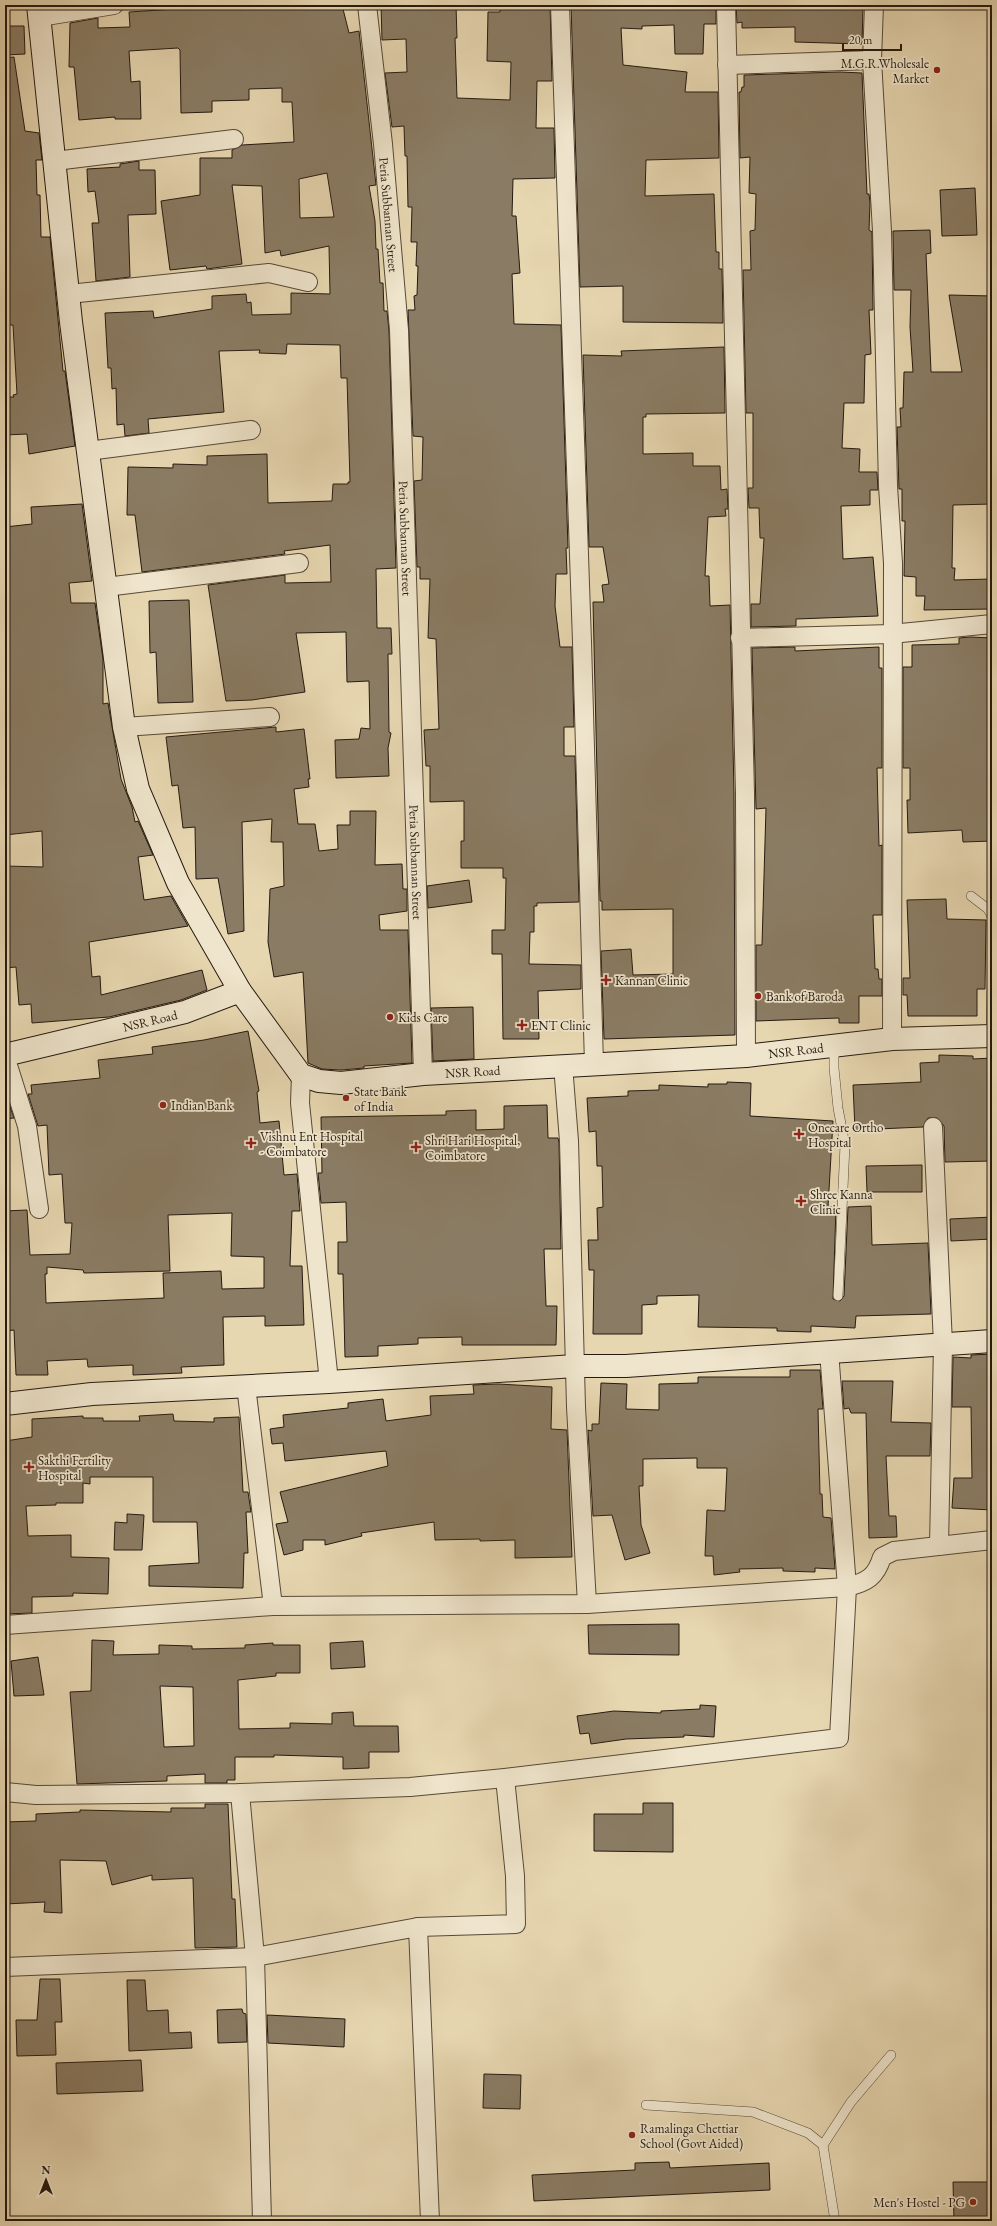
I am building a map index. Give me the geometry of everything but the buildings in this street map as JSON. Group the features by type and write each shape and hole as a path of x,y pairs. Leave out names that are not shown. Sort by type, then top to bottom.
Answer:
{"street":[{"path":"114,5 39,11 68,294 124,727 138,789 178,883 240,991 301,1075 300,1103 329,1382"},
{"name":"Peria Subbannan Street","path":"367,5 383,144 399,330 424,1074"},
{"path":"560,5 582,642 594,1064"},
{"path":"726,5 740,638 745,794 746,1056"},
{"path":"874,5 872,60 882,232 888,486 893,563 891,634 892,1039"},
{"path":"727,65 872,60"},
{"path":"54,161 234,139"},
{"path":"68,294 269,273 308,282"},
{"path":"88,451 251,430"},
{"path":"106,587 299,563"},
{"path":"740,638 891,634 992,624"},
{"path":"124,727 270,717"},
{"name":"NSR Road","path":"5,1055 185,1012 240,991"},
{"name":"NSR Road","path":"301,1075 318,1081 341,1083 424,1074 563,1065 746,1056 892,1039 992,1036"},
{"path":"5,1055 27,1126 39,1209"},
{"path":"563,1065 569,1141 576,1407 587,1604"},
{"path":"933,1127 943,1344 939,1546"},
{"path":"5,1404 92,1394 329,1382 576,1366 626,1366 992,1341"},
{"path":"5,1792 36,1795 240,1793 410,1787 505,1778 839,1738 847,1587 829,1351"},
{"path":"246,1386 273,1606"},
{"path":"5,1625 273,1606 587,1604 847,1587 864,1582 879,1570 882,1557 894,1552 992,1540"},
{"path":"5,1967 255,1957 418,1927 516,1924 515,1876 505,1778"},
{"path":"240,1793 255,1957 262,2221"},
{"path":"418,1927 430,2221"}],"lane":[{"path":"970,896 988,909 992,916"},
{"path":"992,982 992,1036"},
{"path":"834,1046 834,1068 838,1108 845,1145 838,1296"},
{"path":"823,2146 851,2102 891,2055"},
{"path":"646,2105 753,2112 808,2133 823,2146 835,2221"}],"place":[{"name":"M.G.R.Wholesale Market","path":"937,70"},
{"name":"Kannan Clinic","path":"606,980"},
{"name":"Bank of Baroda","path":"758,996"},
{"name":"Kids Care","path":"390,1017"},
{"name":"ENT Clinic","path":"522,1025"},
{"name":"State Bank of India","path":"346,1098"},
{"name":"Indian Bank","path":"163,1105"},
{"name":"Onecare Ortho Hospital","path":"799,1134"},
{"name":"Vishnu Ent Hospital - Coimbatore","path":"251,1143"},
{"name":"Shri Hari Hospital, Coimbatore","path":"416,1147"},
{"name":"Shree Kanna Clinic","path":"801,1201"},
{"name":"Sakthi Fertility Hospital","path":"29,1467"},
{"name":"Ramalinga Chettiar School (Govt Aided)","path":"632,2135"},
{"name":"Men's Hostel - PG","path":"973,2202"}]}
